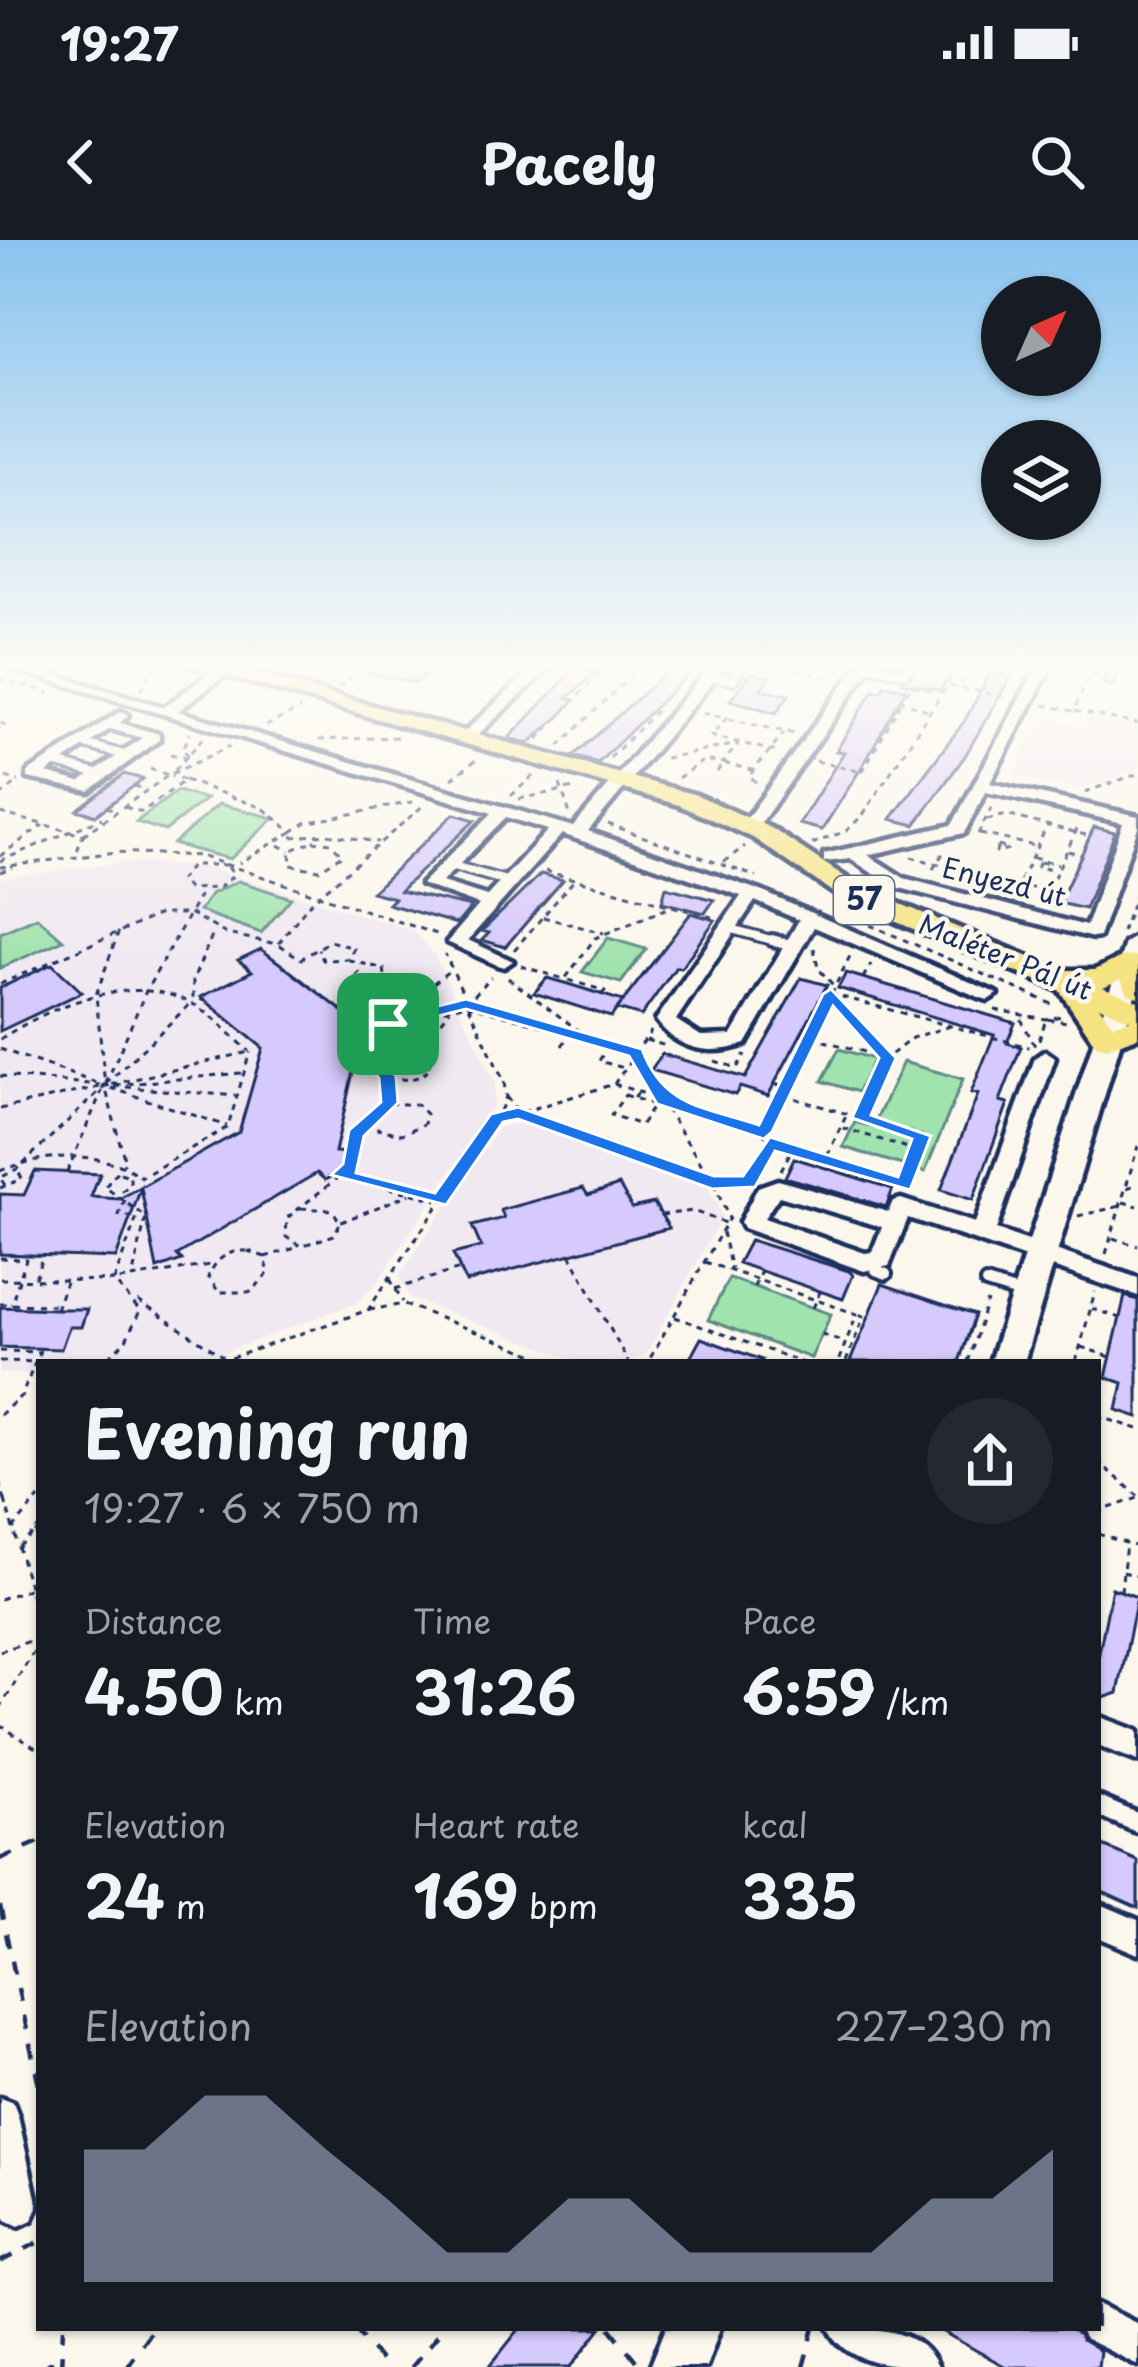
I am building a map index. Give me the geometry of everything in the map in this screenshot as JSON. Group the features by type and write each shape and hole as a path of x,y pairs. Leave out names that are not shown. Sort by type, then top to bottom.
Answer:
{"main road":[{"name":"Maléter Pál út","path":"553,764 613,773 756,829 853,894 1048,976 1133,989"},
{"path":"1048,976 1100,979 1133,989 1107,1037"},
{"path":"1048,976 1087,1004 1107,1037"}],"street":[{"path":"50,764 34,775 83,788 116,764"},
{"path":"340,764 433,795 569,830 751,894 988,994"},
{"path":"504,961 456,942 510,882 569,830 622,764"},
{"path":"756,829 798,764"},
{"name":"Enyezd út","path":"830,858 958,829 994,764"},
{"name":"Enyezd út","path":"854,853 898,882 1093,933 1135,821 982,787"},
{"path":"491,903 430,884 503,811"},
{"path":"751,894 722,930 666,1020 677,1034 716,1046 740,1040 804,945 810,917"},
{"path":"1007,1359 1013,1296 1043,1256 1107,1037"},
{"path":"984,1231 1038,1056"},
{"path":"895,1223 778,1188 766,1193 752,1222 884,1267 902,1207 1138,1287"},
{"path":"1101,1732 1138,1746"},
{"path":"1101,1921 1138,1937"},
{"path":"0,2116 19,2207"},
{"path":"1101,2326 1138,2345"},
{"path":"678,2367 692,2331"},
{"path":"854,2331 917,2367"}],"lane":[{"path":"450,865 510,882"},
{"path":"722,930 804,945"},
{"path":"986,1283 1013,1296"},
{"path":"1101,1807 1138,1822"}],"path":[{"path":"170,775 180,764"},
{"path":"76,857 83,835 192,764"},
{"path":"278,944 322,894 473,764"},
{"path":"543,764 502,804 577,788"},
{"path":"545,764 575,827 537,868 723,920 722,930"},
{"path":"613,773 620,764"},
{"path":"673,781 702,764"},
{"path":"717,772 722,764"},
{"path":"737,764 754,770"},
{"path":"756,782 749,776 758,764"},
{"path":"829,764 862,772 866,764"},
{"path":"790,853 846,831 863,815 897,764"},
{"path":"150,769 263,808 292,834 380,843"},
{"path":"0,796 32,773"},
{"path":"1083,792 1138,775"},
{"path":"6,777 20,781"},
{"path":"106,807 144,813 185,780"},
{"path":"134,786 148,790"},
{"path":"410,793 433,795"},
{"path":"230,865 278,844 305,823 433,795"},
{"path":"0,813 83,835"},
{"path":"1015,892 1053,813"},
{"path":"986,820 1006,815 1090,836"},
{"path":"0,864 110,816"},
{"path":"1044,899 1081,820"},
{"path":"0,864 44,824"},
{"path":"982,826 993,837"},
{"path":"723,863 756,829"},
{"path":"979,834 1037,847"},
{"path":"290,851 291,865 305,871 339,862 340,848 350,837"},
{"path":"290,851 314,841 340,848"},
{"path":"935,867 950,842"},
{"path":"278,844 290,851"},
{"path":"1068,851 1084,855"},
{"path":"0,864 164,852 218,858 230,865 234,874 230,880 202,891 188,889 179,880 183,871 206,862 230,865 456,942 443,956 506,1097 518,1113 712,1183 749,1182"},
{"path":"900,855 973,876 1063,892"},
{"path":"1032,858 1070,873"},
{"path":"35,862 35,869"},
{"path":"574,880 504,961 605,991 602,994"},
{"path":"556,888 565,890"},
{"path":"67,1172 146,991 202,891"},
{"path":"568,982 595,938 672,907"},
{"path":"535,913 605,934"},
{"path":"0,984 145,917 190,914 215,929 278,944 301,959 330,941 348,942 354,948 347,959"},
{"path":"120,927 96,995 105,1086 125,1162 142,1177 228,1127 250,1052"},
{"path":"206,1001 193,997 193,980 215,929"},
{"path":"515,935 524,938"},
{"path":"804,945 835,987"},
{"path":"318,949 323,961 347,959 364,968 384,970 386,981 374,986 358,983"},
{"path":"764,1132 852,952"},
{"path":"863,978 872,961"},
{"path":"358,983 356,975 364,968"},
{"path":"385,1023 374,1024 466,1004 498,968 527,999 574,1022 589,1039"},
{"path":"389,1103 387,1076 384,1063 392,1055 418,1052 430,1059 431,1068 421,1078 405,1082 387,1076 378,1068 385,1023 450,970"},
{"path":"358,983 350,992 385,1023"},
{"path":"0,1039 96,995 146,991 191,1003 250,1052"},
{"path":"822,995 950,1026 1038,1056"},
{"path":"831,996 887,1058"},
{"path":"17,1169 22,1179 2,1187 0,1178 17,1169 191,1003"},
{"path":"466,1004 637,1053"},
{"path":"418,1052 451,1009"},
{"path":"999,1018 1002,1012"},
{"path":"1020,1017 1038,1056"},
{"path":"1038,1056 1046,1019"},
{"path":"614,1084 655,1025"},
{"path":"861,1118 887,1058 912,1038 950,1026"},
{"path":"804,1028 887,1058"},
{"path":"562,1046 570,1034"},
{"path":"608,1044 599,1061 626,1068"},
{"path":"0,1048 228,1127"},
{"path":"793,1048 803,1051"},
{"path":"0,1109 250,1052"},
{"path":"637,1053 639,1067 712,1183 728,1221"},
{"path":"715,1069 719,1062"},
{"path":"105,1086 245,1073"},
{"path":"866,1074 878,1078"},
{"path":"0,1076 238,1096"},
{"path":"497,1118 614,1084 764,1132 770,1143 904,1185"},
{"path":"774,1084 785,1088"},
{"path":"634,1098 639,1092"},
{"path":"626,1095 634,1098 654,1106 641,1125 611,1115 626,1095"},
{"path":"782,1095 922,1136 900,1194"},
{"path":"368,1310 497,1118 506,1097"},
{"path":"301,1246 286,1237 287,1218 351,1167 356,1134 389,1103 417,1105 426,1114 424,1124 411,1133 392,1136 378,1129 374,1118"},
{"path":"825,1160 847,1114"},
{"path":"841,1127 917,1150"},
{"path":"650,1359 770,1143"},
{"path":"1075,1359 1138,1146"},
{"path":"0,1171 26,1158 125,1162"},
{"path":"120,1173 125,1162"},
{"path":"120,1192 130,1185 130,1175 108,1178 105,1187 120,1192 146,1217 131,1280"},
{"path":"340,1175 439,1201"},
{"path":"1126,1188 1138,1184"},
{"path":"0,1279 131,1280 212,1265 231,1251 250,1250 265,1257 330,1240 340,1222 411,1193"},
{"path":"114,1281 137,1217 119,1215 125,1200"},
{"path":"1053,1222 1121,1204 1138,1206"},
{"path":"301,1208 333,1210 340,1222"},
{"path":"661,1215 693,1211 728,1221"},
{"path":"722,1231 732,1271"},
{"path":"1111,1238 1138,1246"},
{"path":"570,1254 626,1359"},
{"path":"35,1280 43,1256"},
{"path":"212,1265 208,1277 219,1292 239,1295 263,1284 269,1273 265,1257"},
{"path":"0,1258 26,1259 11,1304"},
{"path":"705,1262 864,1316 843,1359"},
{"path":"395,1289 460,1269"},
{"path":"754,1287 761,1271"},
{"path":"389,1277 404,1304"},
{"path":"0,1304 56,1307 67,1280"},
{"path":"107,1359 126,1340 140,1311 114,1281"},
{"path":"813,1308 820,1292"},
{"path":"969,1359 988,1299 1013,1296"},
{"path":"135,1300 150,1304 228,1359 368,1310 404,1304 544,1359"},
{"path":"1090,1308 1120,1318"},
{"path":"843,1359 857,1314"},
{"path":"674,1316 798,1359"},
{"path":"728,1336 731,1329"},
{"path":"822,1334 846,1343"},
{"path":"1079,1346 1111,1357"},
{"path":"0,1351 40,1350 38,1359"},
{"path":"0,1361 36,1362"},
{"path":"0,1415 22,1395 36,1364"},
{"path":"1101,1417 1138,1429"},
{"path":"1101,1464 1138,1497 1101,1511"},
{"path":"0,1483 36,1612"},
{"path":"13,1529 36,1502"},
{"path":"18,1548 36,1530"},
{"path":"1101,1535 1138,1547"},
{"path":"1121,1591 1126,1543"},
{"path":"23,1567 36,1558"},
{"path":"1123,1572 1138,1576"},
{"path":"0,1599 29,1588"},
{"path":"0,1652 36,1642"},
{"path":"0,1708 36,1646"},
{"path":"0,1725 36,1748"},
{"path":"0,1859 36,1843"},
{"path":"0,1906 36,2072"},
{"path":"0,2261 36,2243"},
{"path":"56,2367 62,2331"},
{"path":"126,2367 151,2331"},
{"path":"356,2331 386,2367"},
{"path":"411,2367 441,2331"},
{"path":"612,2331 641,2367"},
{"path":"803,2367 813,2331"},
{"path":"43,2367 51,2362 56,2367"}],"shaded area":[{"path":"1019,764 1138,764 1138,770 1078,789 1014,775"},
{"path":"127,862 206,867 414,931 435,956 495,1083 493,1107 379,1280 358,1302 207,1359 36,1359 36,1375 0,1373 0,878"},
{"path":"527,1122 708,1187 722,1217 646,1354 635,1359 573,1359 411,1299 399,1276 499,1127"}],"green space":[{"path":"177,791 206,799 165,831 136,822"},
{"path":"219,804 274,818 230,859 173,844"},
{"path":"238,881 291,898 261,933 199,911 211,894"},
{"path":"37,917 63,940 0,968 0,933"},
{"path":"608,938 646,949 621,983 582,972"},
{"path":"839,1049 874,1059 858,1092 822,1081"},
{"path":"903,1062 963,1079 925,1172 843,1147 855,1122 873,1127"},
{"path":"729,1278 831,1314 811,1358 708,1320"}],"building":[{"path":"836,764 863,764 822,830 799,824"},
{"path":"932,764 959,764 915,825 891,819"},
{"path":"124,774 143,779 96,815 77,810"},
{"path":"454,814 475,820 400,891 471,907 457,924 388,904 394,898 372,892"},
{"path":"1094,827 1115,832 1085,909 1059,903"},
{"path":"541,874 563,880 505,947 482,940 489,933 482,931"},
{"path":"666,887 714,900 705,913 662,902"},
{"path":"691,913 715,920 681,968 676,967 641,1016 617,1009"},
{"path":"261,949 353,1019 363,1014 377,1024 360,1041 335,1152 347,1153 344,1169 325,1180 317,1173 177,1255 182,1260 157,1269 141,1188 116,1258 0,1254 0,1194 24,1195 35,1171 100,1174 91,1197 119,1199 239,1132 263,1048 201,997 252,971 238,960"},
{"path":"52,964 82,992 0,1031 0,988"},
{"path":"846,973 1015,1023 1007,1043 1021,1047 1000,1101 1008,1103 973,1200 941,1190 978,1094 971,1093 994,1035 838,988"},
{"path":"547,978 623,1001 611,1017 534,993"},
{"path":"801,978 827,985 768,1096 740,1087 735,1095 651,1070 662,1054 745,1078"},
{"path":"794,1158 893,1189 886,1207 785,1177"},
{"path":"619,1185 632,1208 654,1203 669,1228 466,1282 453,1254 481,1247 472,1226 504,1218 501,1210 583,1188 588,1195"},
{"path":"750,1240 849,1271 853,1275 843,1299 738,1263"},
{"path":"882,1284 975,1315 960,1359 851,1359"},
{"path":"1125,1296 1138,1300 1138,1417 1117,1410 1123,1383 1106,1377"},
{"path":"0,1307 87,1309 81,1327 69,1327 61,1349 0,1347"},
{"path":"701,1338 759,1359 690,1359"},
{"path":"1112,1588 1137,1597 1118,1693 1101,1699 1101,1643"},
{"path":"1101,1845 1138,1861 1138,1908 1101,1891"},
{"path":"518,2331 599,2331 571,2367 489,2367"},
{"path":"941,2331 1074,2331 1100,2351 1098,2367 1006,2367"}],"route":[{"path":"831,994 887,1058 861,1118 922,1136 904,1185 770,1143 749,1182 712,1183 518,1113 497,1118 439,1201 340,1175 351,1167 356,1134 389,1103 387,1076 378,1068 379,1041 388,1024 466,1004 608,1044 637,1053 639,1067 663,1100 764,1132 831,994"}]}
